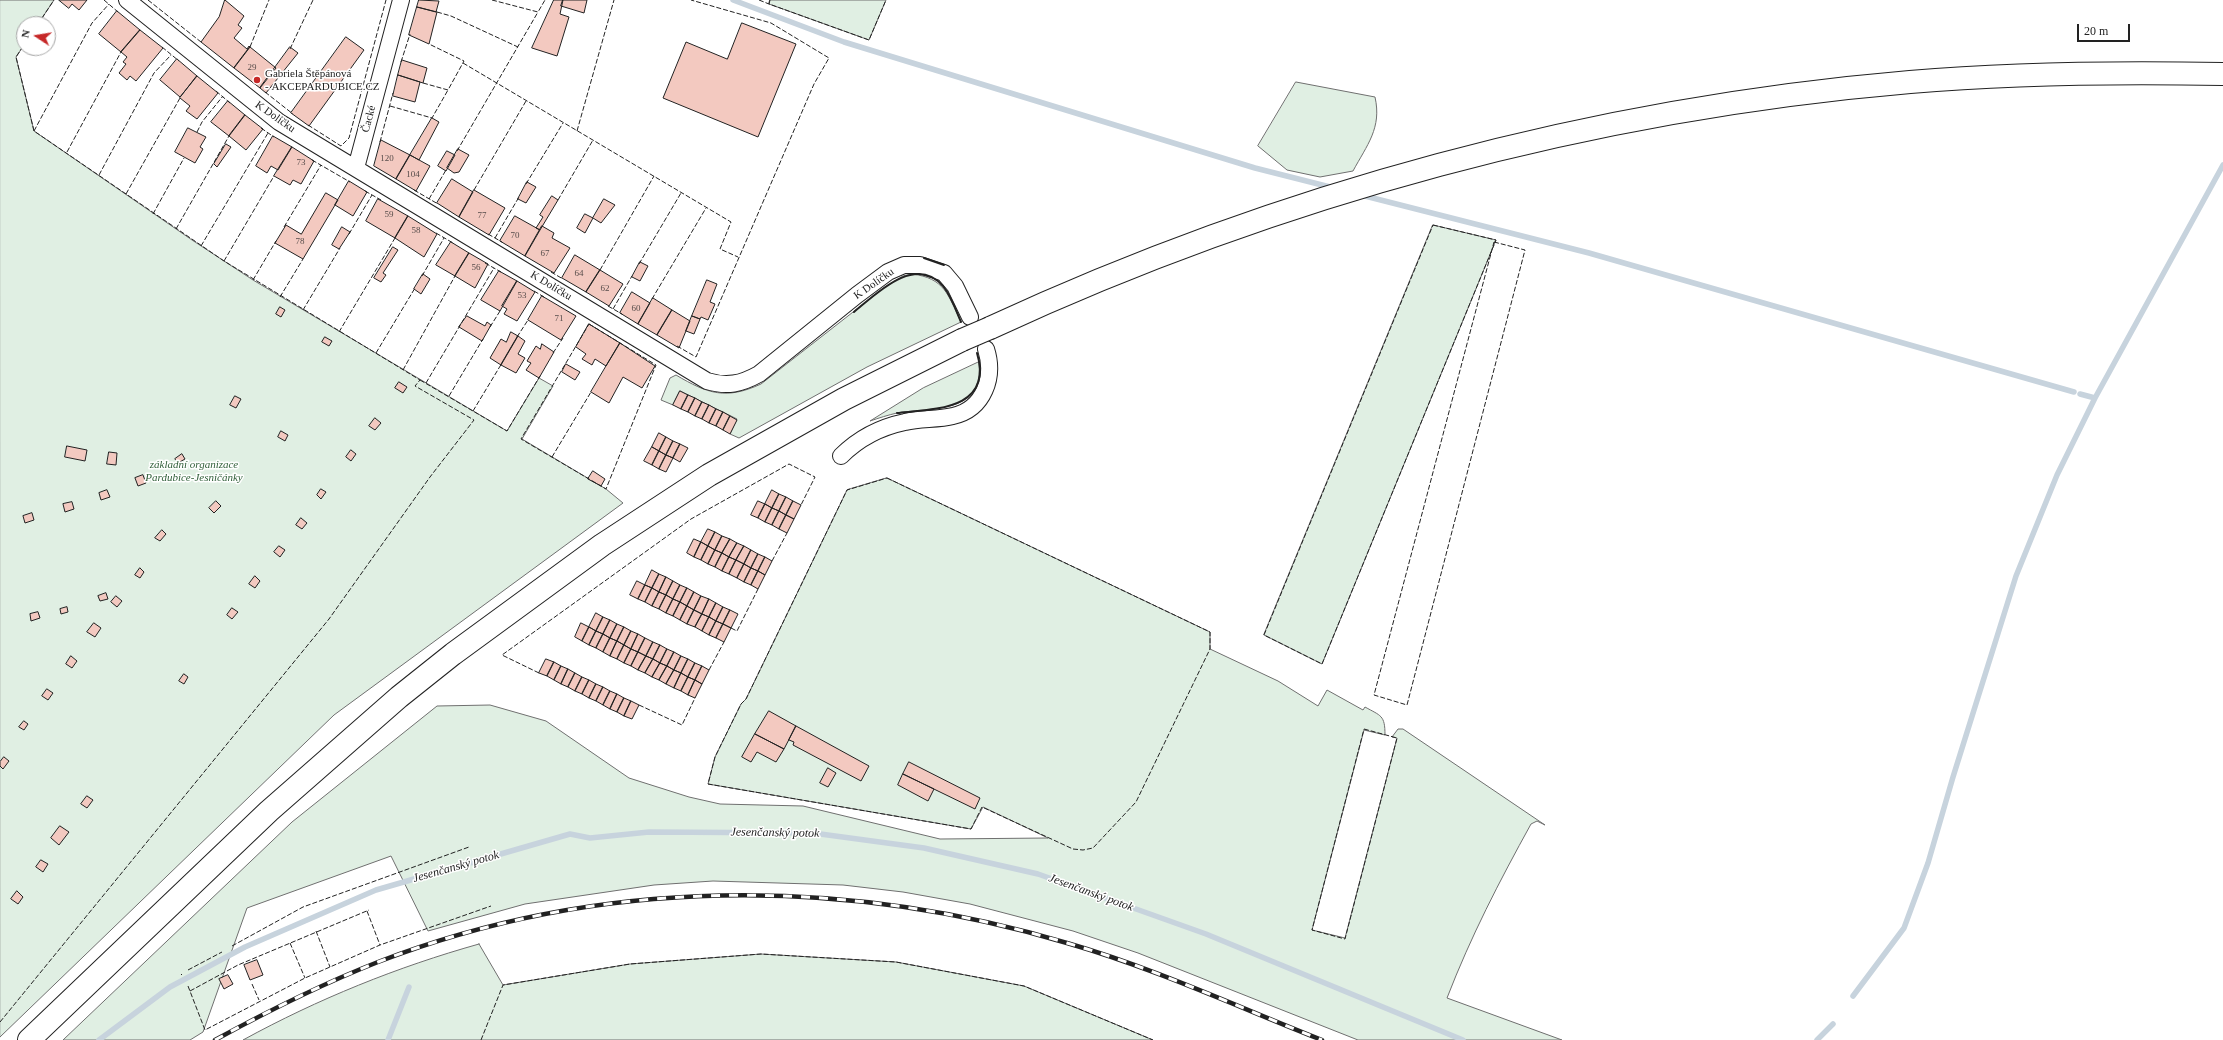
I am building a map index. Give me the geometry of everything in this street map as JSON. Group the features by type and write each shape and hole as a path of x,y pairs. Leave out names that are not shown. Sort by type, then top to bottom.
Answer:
{"main road":[{"path":"28,1040 184,890 322,764 400,697 514,608 602,545 709,475 844,400 962,340 1058,296 1167,252 1315,200 1506,148 1570,133 1713,106 1796,94 1910,82 2016,75 2223,74"}],"street":[{"name":"K Dolíčku","path":"127,0 279,122 707,381 719,385 730,386 747,381 759,374 857,295 888,272 904,265 920,265 944,273 956,286 970,317"},
{"name":"Čacké","path":"356,168 401,0"},
{"path":"841,456 850,448 870,435 891,426 906,421 953,416 965,412 974,406 983,395 989,380 989,359 986,349"}],"green space":[{"name":"základní organizace Pardubice-Jesničánky","path":"0,0 54,0 43,16 16,16 16,57 34,131 192,240 253,280 507,431 539,378 553,386 522,439 606,489 623,503 334,715 0,1037"},
{"path":"770,0 886,0 869,40 769,4"},
{"path":"1296,82 1375,97 1377,108 1375,127 1368,144 1353,171 1320,177 1287,170 1258,146"},
{"path":"1433,225 1496,240 1322,664 1264,635"},
{"path":"912,274 932,279 939,284 944,289 961,322 867,367 739,438 730,434 737,419 680,391 673,405 661,400 670,378 676,375 698,387 717,393 737,392 761,384 885,287 903,276"},
{"path":"979,362 979,379 974,391 965,400 953,405 897,413 870,421 923,388"},
{"path":"887,478 1210,632 1210,649 1278,681 1318,706 1327,690 1363,710 1365,707 1375,712 1381,717 1384,723 1385,735 1364,730 1312,930 1345,938 1397,738 1392,737 1398,729 1403,729 1545,825 1537,821 1531,824 1486,910 1447,998 1562,1040 1358,1040 1138,953 1073,931 970,904 903,892 843,885 713,881 654,885 525,904 428,931 391,856 247,908 203,1032 190,1040 63,1040 292,822 437,706 490,705 546,721 629,778 689,797 720,804 803,806 940,839 1048,838 983,807 971,829 708,784 715,757 741,704 746,699 847,490"},
{"path":"479,944 503,985 630,964 761,954 896,962 1024,986 1153,1040 243,1040 300,1011 358,985 418,963"}],"building":[{"path":"59,0 87,0 79,10 72,4 69,8"},
{"path":"225,0 244,16 238,25 242,28 234,38 247,49 249,46 250,47 234,68 201,42 219,17"},
{"path":"419,0 439,1 436,12 417,7"},
{"path":"554,0 563,0 560,14 569,17 557,56 532,48"},
{"path":"563,0 587,0 584,13 561,6"},
{"path":"417,7 437,12 429,44 409,35"},
{"path":"117,11 140,30 121,52 99,34"},
{"path":"742,23 796,44 758,137 663,98 686,42 727,59"},
{"path":"140,30 163,48 136,81 130,76 127,80 119,73 126,64 123,62 127,57 121,52"},
{"path":"346,37 364,50 309,126 291,113"},
{"path":"250,47 276,68 260,88 234,68"},
{"path":"290,47 298,53 266,93 260,88"},
{"path":"177,59 197,76 180,97 160,80"},
{"path":"402,60 427,68 423,83 398,75"},
{"path":"398,75 420,82 415,102 393,96"},
{"path":"197,76 218,93 197,119 186,111 190,106 180,98"},
{"path":"228,101 245,115 229,136 211,122"},
{"path":"245,115 263,129 246,150 229,136"},
{"path":"432,118 439,122 419,160 410,155"},
{"path":"188,128 206,137 200,147 203,149 195,163 175,152"},
{"path":"273,136 292,147 278,170 271,166 267,173 256,166"},
{"path":"381,140 410,155 396,179 374,166"},
{"path":"226,144 231,147 217,167 214,164"},
{"path":"292,147 314,161 301,184 293,180 290,185 274,176"},
{"path":"458,149 469,155 459,172 454,173 447,168"},
{"path":"447,151 455,155 446,171 438,166"},
{"path":"410,155 430,166 416,191 396,179"},
{"path":"452,179 473,192 459,217 437,203"},
{"path":"349,181 367,192 353,216 335,205"},
{"path":"527,182 536,187 526,203 518,199"},
{"path":"474,190 505,208 489,235 459,217"},
{"path":"326,193 338,200 303,259 275,243 286,225 301,234"},
{"path":"552,196 558,200 540,230 536,228 543,217 540,215"},
{"path":"378,199 408,216 395,238 366,221"},
{"path":"604,199 615,205 601,223 593,218"},
{"path":"585,214 593,218 585,233 577,228"},
{"path":"408,216 437,234 424,257 395,238"},
{"path":"515,216 540,230 525,256 500,241"},
{"path":"542,226 554,233 552,238 570,248 554,273 525,256"},
{"path":"342,227 350,232 339,249 332,245"},
{"path":"451,242 469,253 455,276 436,265"},
{"path":"393,247 398,250 383,273 386,275 381,282 374,278"},
{"path":"469,253 488,264 475,288 455,276"},
{"path":"575,255 600,270 586,292 562,278"},
{"path":"640,262 648,266 640,281 632,277"},
{"path":"600,270 623,284 609,306 586,292"},
{"path":"499,271 517,281 500,311 481,300"},
{"path":"423,274 430,279 421,294 414,289"},
{"path":"707,280 717,284 710,302 715,304 708,320 701,317 700,319 692,316"},
{"path":"517,281 535,292 517,321 504,314 507,309 502,306"},
{"path":"632,292 650,303 638,324 620,313"},
{"path":"542,296 576,316 561,340 528,320"},
{"path":"653,298 672,310 657,335 638,324"},
{"path":"280,307 285,310 281,317 276,314"},
{"path":"672,310 690,321 679,348 657,335"},
{"path":"467,316 485,326 487,322 491,325 482,341 459,327"},
{"path":"692,316 700,319 694,334 686,331"},
{"path":"589,324 620,343 606,366 595,359 592,365 582,359 586,354 576,347"},
{"path":"511,332 518,336 501,365 490,358 501,339 506,342"},
{"path":"518,336 525,341 518,354 525,358 516,373 501,365"},
{"path":"325,337 332,341 329,346 322,342"},
{"path":"620,343 655,366 642,388 623,377 609,403 591,392"},
{"path":"542,344 554,352 539,378 526,370 531,363 527,361 536,346 540,349"},
{"path":"566,364 580,372 575,380 562,372"},
{"path":"399,382 407,387 403,393 395,388"},
{"path":"680,391 688,395 681,409 673,405"},
{"path":"688,395 695,398 688,412 681,409"},
{"path":"235,396 241,399 236,408 230,405"},
{"path":"695,398 702,402 695,416 688,412"},
{"path":"702,402 709,405 702,419 695,416"},
{"path":"709,405 716,409 709,423 702,419"},
{"path":"716,409 723,412 716,426 709,423"},
{"path":"723,412 730,416 723,430 716,426"},
{"path":"730,416 737,420 730,434 723,430"},
{"path":"375,418 381,423 375,430 369,426"},
{"path":"281,431 288,435 285,441 278,437"},
{"path":"659,433 666,437 659,451 652,447"},
{"path":"666,437 673,441 666,455 659,451"},
{"path":"673,441 680,444 673,458 666,455"},
{"path":"680,444 688,448 680,462 673,458"},
{"path":"67,446 87,450 85,461 65,457"},
{"path":"652,447 659,451 652,465 644,461"},
{"path":"351,450 356,454 351,461 346,457"},
{"path":"659,451 666,455 659,469 652,465"},
{"path":"109,452 117,453 116,465 107,464"},
{"path":"182,454 185,459 178,463 175,459"},
{"path":"666,455 673,458 666,472 659,469"},
{"path":"593,471 605,479 601,486 588,479"},
{"path":"143,475 146,483 138,486 135,478"},
{"path":"321,489 326,492 321,499 317,495"},
{"path":"107,490 110,497 101,500 99,493"},
{"path":"772,490 779,494 772,508 765,504"},
{"path":"779,494 786,497 779,511 772,508"},
{"path":"786,497 793,501 786,515 779,511"},
{"path":"216,501 221,506 214,513 209,508"},
{"path":"758,501 765,504 758,518 751,515"},
{"path":"793,501 801,505 794,519 786,515"},
{"path":"72,502 74,509 65,512 63,504"},
{"path":"765,504 772,508 765,522 758,518"},
{"path":"772,508 779,511 772,525 765,522"},
{"path":"779,511 786,515 779,529 772,525"},
{"path":"32,513 34,520 25,523 23,516"},
{"path":"786,515 794,519 787,533 779,529"},
{"path":"301,518 307,523 302,529 296,525"},
{"path":"708,529 715,532 708,546 701,542"},
{"path":"162,530 166,534 160,541 155,538"},
{"path":"715,532 722,536 715,550 708,546"},
{"path":"722,536 730,539 722,553 715,550"},
{"path":"694,539 701,542 694,557 687,553"},
{"path":"730,539 737,543 729,557 722,553"},
{"path":"701,542 708,546 701,560 694,557"},
{"path":"737,543 744,546 736,560 729,557"},
{"path":"279,546 285,550 280,557 274,552"},
{"path":"708,546 715,550 708,564 701,560"},
{"path":"744,546 751,550 744,564 736,560"},
{"path":"715,550 722,553 715,567 708,564"},
{"path":"751,550 758,554 751,568 744,564"},
{"path":"722,553 729,557 722,571 715,567"},
{"path":"758,554 765,557 758,571 751,568"},
{"path":"729,557 736,560 729,574 722,571"},
{"path":"765,557 772,561 765,575 758,571"},
{"path":"736,560 744,564 737,578 729,574"},
{"path":"744,564 751,568 744,582 737,578"},
{"path":"140,568 144,572 140,578 135,575"},
{"path":"751,568 758,571 751,585 744,582"},
{"path":"652,570 659,574 652,588 645,585"},
{"path":"758,571 765,575 758,589 751,585"},
{"path":"659,574 666,577 659,592 652,588"},
{"path":"255,576 260,581 255,588 249,584"},
{"path":"666,577 673,581 666,595 659,592"},
{"path":"637,581 645,585 638,599 630,595"},
{"path":"673,581 680,585 673,599 666,595"},
{"path":"645,585 652,588 645,602 638,599"},
{"path":"680,585 687,588 680,602 673,599"},
{"path":"652,588 659,592 652,606 645,602"},
{"path":"687,588 694,592 687,606 680,602"},
{"path":"659,592 666,595 659,609 652,606"},
{"path":"694,592 701,596 694,610 687,606"},
{"path":"106,593 108,599 100,601 98,596"},
{"path":"666,595 673,599 666,613 659,609"},
{"path":"116,596 122,601 117,607 111,602"},
{"path":"701,596 709,599 702,614 694,610"},
{"path":"673,599 680,602 673,616 666,613"},
{"path":"709,599 716,603 709,617 702,614"},
{"path":"680,602 687,606 680,620 673,616"},
{"path":"716,603 723,607 716,621 709,617"},
{"path":"687,606 694,610 687,624 680,620"},
{"path":"67,607 68,612 61,614 60,609"},
{"path":"723,607 730,610 723,624 716,621"},
{"path":"232,608 238,612 232,619 227,615"},
{"path":"694,610 702,614 695,627 687,624"},
{"path":"730,610 738,614 731,628 723,624"},
{"path":"38,612 40,618 31,621 30,614"},
{"path":"596,613 603,617 596,631 589,627"},
{"path":"702,614 709,617 702,631 695,627"},
{"path":"603,617 610,620 603,634 596,631"},
{"path":"709,617 716,621 709,635 702,631"},
{"path":"610,620 617,624 610,638 603,634"},
{"path":"716,621 723,624 716,638 709,635"},
{"path":"94,623 101,628 95,637 87,632"},
{"path":"581,623 589,627 582,641 575,637"},
{"path":"617,624 624,627 617,641 610,638"},
{"path":"723,624 731,628 724,642 716,638"},
{"path":"589,627 596,631 589,645 582,641"},
{"path":"624,627 631,631 624,645 617,641"},
{"path":"596,631 603,634 596,648 589,645"},
{"path":"631,631 638,634 631,649 624,645"},
{"path":"603,634 610,638 603,652 596,648"},
{"path":"638,634 645,638 638,652 631,649"},
{"path":"610,638 617,641 610,656 603,652"},
{"path":"645,638 653,642 646,656 638,652"},
{"path":"617,641 624,645 617,659 610,656"},
{"path":"653,642 660,645 653,659 646,656"},
{"path":"624,645 631,649 624,663 617,659"},
{"path":"660,645 667,649 660,663 653,659"},
{"path":"631,649 638,652 631,666 624,663"},
{"path":"667,649 674,652 667,666 660,663"},
{"path":"638,652 646,656 638,670 631,666"},
{"path":"674,652 681,656 674,670 667,666"},
{"path":"71,656 77,661 72,668 66,664"},
{"path":"646,656 653,659 645,673 638,670"},
{"path":"681,656 688,659 681,673 674,670"},
{"path":"546,659 554,662 547,676 539,673"},
{"path":"653,659 660,663 652,677 645,673"},
{"path":"688,659 695,663 688,677 681,673"},
{"path":"554,662 561,666 554,680 547,676"},
{"path":"660,663 667,666 659,680 652,677"},
{"path":"695,663 702,666 695,680 688,677"},
{"path":"561,666 568,669 561,684 554,680"},
{"path":"667,666 674,670 666,684 659,680"},
{"path":"702,666 709,670 702,684 695,680"},
{"path":"568,669 575,673 568,687 561,684"},
{"path":"674,670 681,673 674,688 666,684"},
{"path":"575,673 582,677 575,691 568,687"},
{"path":"681,673 688,677 681,691 674,688"},
{"path":"184,674 188,677 184,684 179,681"},
{"path":"582,677 589,680 582,694 575,691"},
{"path":"688,677 695,680 688,695 681,691"},
{"path":"589,680 596,684 589,698 582,694"},
{"path":"695,680 702,684 695,698 688,695"},
{"path":"596,684 603,687 596,701 589,698"},
{"path":"603,687 610,691 603,705 596,701"},
{"path":"47,689 53,693 48,700 42,696"},
{"path":"610,691 617,694 610,709 603,705"},
{"path":"617,694 624,698 617,712 610,709"},
{"path":"624,698 631,701 624,716 617,712"},
{"path":"631,701 639,705 632,719 624,716"},
{"path":"769,711 796,726 784,749 755,734"},
{"path":"24,721 28,724 24,730 19,727"},
{"path":"796,726 869,766 861,781 793,745 794,742 789,740"},
{"path":"755,734 784,749 776,762 757,752 751,762 742,757"},
{"path":"4,757 9,761 3,769 0,766 0,762"},
{"path":"909,762 980,798 975,809 903,774"},
{"path":"828,768 836,773 828,787 820,783"},
{"path":"903,774 934,789 928,801 898,785"},
{"path":"87,796 93,800 87,808 81,804"},
{"path":"60,826 69,832 59,845 51,838"},
{"path":"41,860 48,864 43,872 36,867"},
{"path":"17,891 23,897 18,904 11,899"},
{"path":"257,960 263,975 250,980 244,965"},
{"path":"228,975 233,984 224,989 219,979"}],"waterway":[{"path":"733,0 844,42 1255,168 1334,188"},
{"path":"2080,394 2095,398 2223,165"},
{"path":"1361,195 1589,253 2074,392"},
{"path":"1853,996 1904,928 1928,863 1953,777 2016,576 2057,475 2095,398"},
{"name":"Jesenčanský potok","path":"99,1040 170,987 245,947 376,890 570,834 590,838 649,832 813,833 924,848 1038,874 1206,934 1463,1040"},
{"path":"388,1040 409,987"},
{"path":"1817,1040 1833,1024"}],"railway":[{"path":"215,1040 295,998 336,979 378,962 462,934 547,914 633,901 721,896 808,897 895,906 982,921 1067,943 1132,964 1196,988 1322,1040"}],"fence":[{"path":"43,16 54,0"},
{"path":"104,0 118,12"},
{"path":"148,0 201,42"},
{"path":"250,47 269,0"},
{"path":"290,49 313,0"},
{"path":"308,125 341,146 349,138 386,0"},
{"path":"492,0 538,12 545,0"},
{"path":"577,131 614,0"},
{"path":"677,346 696,357 814,84 829,58 771,23 691,0"},
{"path":"759,0 769,4"},
{"path":"770,0 769,4 869,40 886,0"},
{"path":"34,131 92,23 109,4"},
{"path":"437,12 451,16 518,47"},
{"path":"457,151 538,12"},
{"path":"401,62 410,34"},
{"path":"423,83 448,90 464,61 429,44"},
{"path":"162,47 179,61"},
{"path":"67,152 121,52"},
{"path":"99,175 154,73 171,55"},
{"path":"0,1022 329,619 430,477 474,420 415,386 420,380 224,261 34,131 17,56"},
{"path":"463,63 731,222 720,249 738,257"},
{"path":"390,106 432,118 448,90"},
{"path":"216,91 230,103"},
{"path":"265,92 293,114"},
{"path":"380,142 393,93"},
{"path":"197,132 202,122 223,96"},
{"path":"126,194 180,98"},
{"path":"474,190 526,101"},
{"path":"526,184 563,123"},
{"path":"261,128 274,137"},
{"path":"201,246 268,133"},
{"path":"176,229 229,136"},
{"path":"558,200 593,140"},
{"path":"153,214 184,158"},
{"path":"312,160 350,182"},
{"path":"284,227 321,165"},
{"path":"429,199 446,170"},
{"path":"224,261 274,176"},
{"path":"600,270 654,176"},
{"path":"414,190 438,204"},
{"path":"365,191 381,200"},
{"path":"639,264 681,193"},
{"path":"349,234 372,195"},
{"path":"495,238 519,197"},
{"path":"652,299 706,208"},
{"path":"1433,225 1496,240 1322,664 1264,635 1433,225"},
{"path":"436,233 453,243"},
{"path":"488,234 502,242"},
{"path":"339,332 395,238"},
{"path":"422,276 444,238"},
{"path":"253,280 276,241"},
{"path":"1494,242 1525,250 1407,705 1374,695 1494,242"},
{"path":"303,310 340,248"},
{"path":"280,297 303,259"},
{"path":"485,263 501,272"},
{"path":"426,383 494,268"},
{"path":"551,272 563,279"},
{"path":"403,370 455,276"},
{"path":"613,309 632,276"},
{"path":"376,353 415,288"},
{"path":"534,291 544,297"},
{"path":"608,306 622,314"},
{"path":"490,327 500,311"},
{"path":"517,337 528,320"},
{"path":"589,324 656,365 606,489 521,439 589,324"},
{"path":"553,353 563,338"},
{"path":"449,396 483,339"},
{"path":"473,411 502,363"},
{"path":"420,380 507,431 540,376"},
{"path":"552,457 591,392"},
{"path":"539,673 502,655 691,519 789,464 815,477 801,505"},
{"path":"887,478 1210,632 1210,649 1136,802 1093,848 1083,850 1073,849 982,807 971,829 708,784 715,757 741,704 746,699 847,490 887,478"},
{"path":"772,561 787,533"},
{"path":"731,628 737,631 758,589"},
{"path":"709,670 724,642"},
{"path":"639,705 682,725 695,698"},
{"path":"1364,729 1397,738 1345,939 1312,930 1364,729"},
{"path":"232,946 303,907 469,847"},
{"path":"188,986 205,1030 305,978 380,945 491,906"},
{"path":"190,991 238,965 369,910"},
{"path":"367,911 380,945"},
{"path":"316,931 330,967"},
{"path":"290,943 305,978"},
{"path":"188,970 222,952"},
{"path":"481,1040 503,985 630,964 761,954 896,962 1024,986 1153,1040"},
{"path":"252,984 259,1000"}],"wall":[{"path":"924,258 944,265"},
{"path":"854,312 884,287 896,280 908,275 920,274 932,277 943,286 951,299 961,322"},
{"path":"897,413 943,407 957,403 969,396 977,386 980,372 977,353"}],"place":[{"name":"Gabriela Štěpánová - AKCEPARDUBICE.CZ","path":"257,80"}]}
